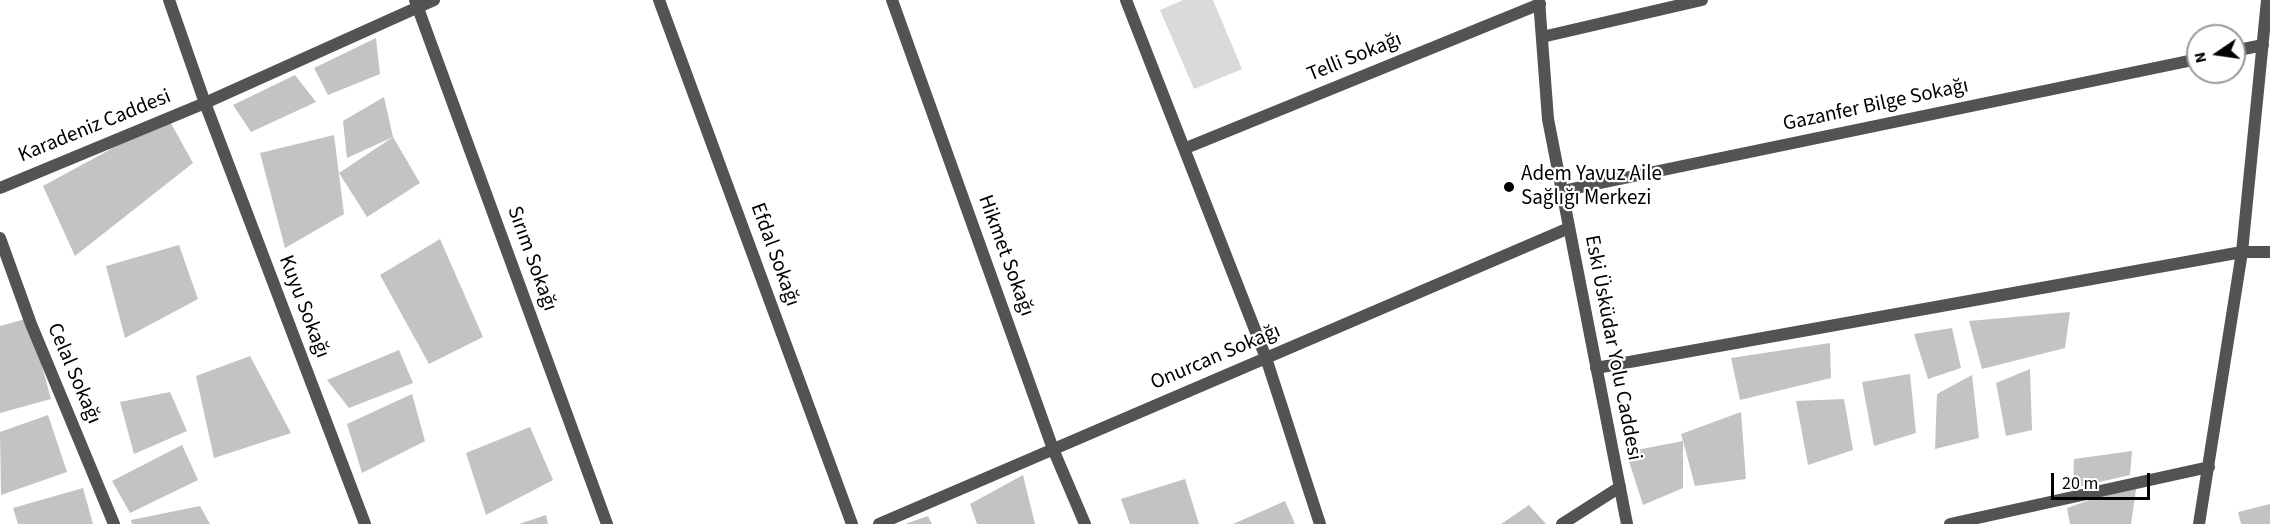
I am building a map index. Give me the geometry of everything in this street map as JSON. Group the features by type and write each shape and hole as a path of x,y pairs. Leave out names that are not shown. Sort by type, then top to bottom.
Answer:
{"street":[{"name":"Kuyu Sokağı","path":"169,0 205,103 365,524"},
{"name":"Karadeniz Caddesi","path":"0,188 205,103 416,4 434,0"},
{"name":"Efdal Sokağı","path":"659,0 852,524"},
{"name":"Hikmet Sokağı","path":"892,0 1053,449 1085,524"},
{"path":"1126,0 1186,148 1266,358 1320,524"},
{"path":"1542,37 1702,0"},
{"path":"2199,524 2210,467 2242,252 2266,0"},
{"name":"Telli Sokağı","path":"1186,148 1539,2"},
{"name":"Eski Üsküdar Yolu Caddesi","path":"1539,2 1548,119 1627,524"},
{"name":"Sırım Sokağı","path":"416,4 607,524"},
{"path":"2246,48 2262,45"},
{"name":"Gazanfer Bilge Sokağı","path":"1562,191 2186,61"},
{"name":"Onurcan Sokağı","path":"879,524 1569,228"},
{"name":"Celal Sokağı","path":"0,238 31,324 114,524"},
{"path":"1596,368 2242,252 2270,252"},
{"path":"1950,524 2210,467"},
{"path":"1562,524 1620,487"}],"shaded area":[{"path":"1183,0 1213,0 1242,69 1194,89 1160,10"}],"building":[{"path":"376,38 380,74 328,95 314,68"},
{"path":"295,75 316,102 251,132 233,105"},
{"path":"384,97 393,137 347,158 343,121"},
{"path":"168,118 193,163 75,256 43,186"},
{"path":"334,135 344,214 285,248 260,153"},
{"path":"393,137 420,183 367,217 339,173"},
{"path":"440,239 483,337 429,364 380,275"},
{"path":"179,245 198,299 125,338 106,266"},
{"path":"2070,312 2065,348 1982,369 1969,321"},
{"path":"29,318 51,399 0,413 0,326"},
{"path":"1952,328 1961,368 1928,379 1914,334"},
{"path":"1830,343 1831,378 1740,400 1731,358"},
{"path":"399,350 413,383 349,408 327,380"},
{"path":"250,356 291,433 214,458 196,376"},
{"path":"2030,369 2032,430 2006,436 1996,383"},
{"path":"1910,374 1916,433 1874,446 1862,382"},
{"path":"1972,375 1979,438 1935,449 1937,394"},
{"path":"170,392 187,431 134,454 120,402"},
{"path":"412,394 425,441 362,473 347,424"},
{"path":"1844,399 1853,450 1808,465 1796,401"},
{"path":"1741,412 1746,479 1695,486 1681,434"},
{"path":"48,415 67,472 1,495 0,432"},
{"path":"530,427 553,480 486,515 466,453"},
{"path":"1683,441 1683,488 1643,505 1626,452"},
{"path":"182,445 198,480 130,513 112,481"},
{"path":"2132,451 2130,475 2073,488 2074,459"},
{"path":"1023,475 1035,524 977,524 970,504"},
{"path":"1185,479 1199,524 1130,524 1121,499"},
{"path":"2137,483 2131,524 2070,524 2067,508"},
{"path":"83,488 93,524 18,524 13,508"},
{"path":"1285,501 1295,524 1233,524"},
{"path":"2270,504 2270,524 2241,524 2238,512"},
{"path":"1529,505 1546,524 1501,524"},
{"path":"200,506 210,524 132,524 131,520"},
{"path":"546,515 548,524 519,524"},
{"path":"928,516 932,524 905,524"}],"place":[{"name":"Adem Yavuz Aile Sağlığı Merkezi","path":"1509,187"}]}
